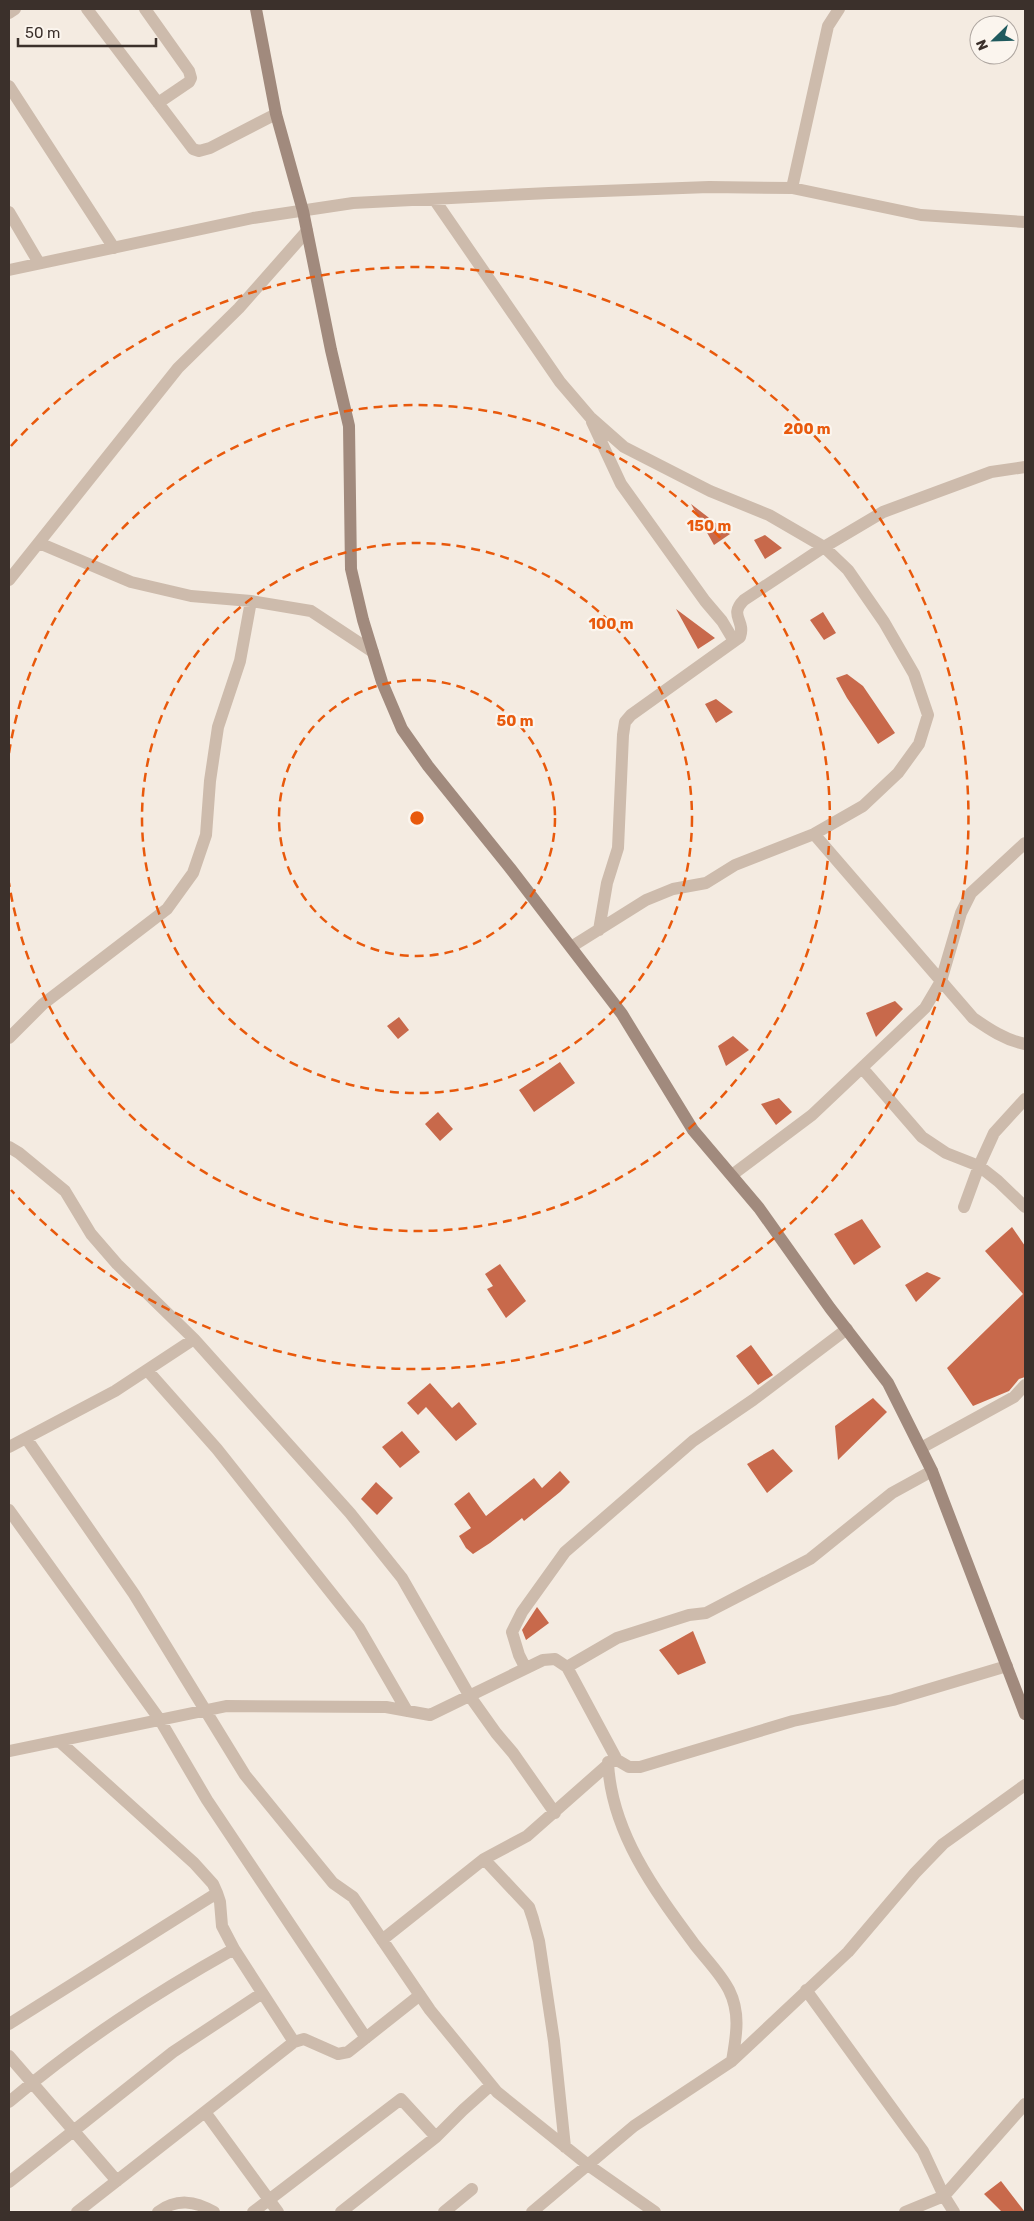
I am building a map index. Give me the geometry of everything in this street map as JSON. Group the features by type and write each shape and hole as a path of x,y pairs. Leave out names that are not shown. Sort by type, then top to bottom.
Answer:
{"street":[{"path":"9,13 15,9"},
{"path":"87,9 193,149 199,151 210,148 276,114"},
{"path":"145,9 189,71 191,78 189,82 158,103"},
{"path":"256,9 276,114 303,211 331,350 350,426 352,569 363,620 382,682 402,729 428,766 622,1014 693,1130 759,1208 888,1383 932,1472 1025,1714"},
{"path":"792,188 828,26 840,9"},
{"path":"9,86 114,248"},
{"path":"9,270 253,218 353,203 434,199 709,187 792,188 921,215 1025,222"},
{"path":"434,199 555,375 590,416 624,447 710,491 769,515 824,547 848,570 884,622 914,674 928,715 919,744 898,773 863,806 814,834 735,865 706,883 673,889 646,900 571,947"},
{"path":"9,212 39,263"},
{"path":"9,580 178,368 239,308 307,231"},
{"path":"590,416 621,484 705,601 722,620 734,641"},
{"path":"599,930 607,884 618,848 625,722 631,715 734,641 741,633 736,614 737,607 744,600 824,547 883,512 991,472 1025,467"},
{"path":"39,543 131,582 191,596 251,600 310,611 373,652"},
{"path":"9,1038 43,1004 168,909 192,873 206,835 210,781 218,728 240,661 251,600"},
{"path":"814,834 973,1018 994,1032 1025,1044"},
{"path":"732,1175 812,1115 863,1069 925,1008 941,981 961,914 971,893 1025,843"},
{"path":"863,1069 922,1137 946,1153 979,1166 998,1180 1025,1207"},
{"path":"964,1207 979,1166 994,1133 1025,1099"},
{"path":"9,1147 20,1153 65,1191 92,1234 111,1256 194,1338 350,1513 402,1578 469,1695 555,1813"},
{"path":"525,1667 512,1632 522,1612 565,1552 693,1441 753,1400 847,1329"},
{"path":"9,1448 115,1391 194,1338"},
{"path":"147,1370 217,1449 360,1628 407,1711"},
{"path":"921,1448 1014,1397 1025,1384"},
{"path":"26,1438 134,1594 246,1775 333,1883 353,1897 420,1995 497,2092 588,2165 655,2212"},
{"path":"566,1667 617,1638 689,1615 706,1613 810,1559 892,1493 932,1472"},
{"path":"9,1510 160,1720 208,1800 366,2038"},
{"path":"9,1751 206,1710 235,1706 386,1708 430,1715 525,1667 543,1660 555,1659 566,1667 612,1761 609,1786 617,1815 651,1884 729,1990 738,2023 732,2061"},
{"path":"612,1761 629,1767 640,1767 792,1721 893,1700 1007,1666"},
{"path":"59,1741 194,1863 213,1884 220,1902 222,1926 234,1950 294,2042"},
{"path":"382,1940 484,1859 527,1836 612,1761"},
{"path":"532,2212 634,2126 732,2061 848,1952 915,1873 943,1844 1025,1785"},
{"path":"484,1859 529,1908 534,1919 554,2041 565,2147"},
{"path":"9,2024 217,1893"},
{"path":"9,2102 31,2083 112,2022 160,1991 234,1950"},
{"path":"806,1990 923,2150 944,2196 954,2212"},
{"path":"9,2182 173,2052 262,1994"},
{"path":"77,2212 294,2042 304,2039 338,2054 348,2052 420,1995"},
{"path":"9,2056 117,2182"},
{"path":"341,2212 436,2137 492,2085"},
{"path":"252,2212 401,2099 436,2137"},
{"path":"905,2212 944,2196 1025,2104"},
{"path":"205,2112 278,2212"},
{"path":"444,2212 472,2189"},
{"path":"158,2212 178,2203 189,2201 214,2212"}],"building":[{"path":"691,504 730,534 714,545"},
{"path":"765,535 782,548 765,559 754,540"},
{"path":"676,609 715,638 698,649"},
{"path":"823,612 836,633 824,640 810,620"},
{"path":"847,674 863,686 895,733 878,744 836,678"},
{"path":"716,699 733,712 716,723 705,704"},
{"path":"895,1001 903,1009 876,1037 866,1013"},
{"path":"399,1017 409,1030 398,1039 387,1026"},
{"path":"733,1036 749,1050 726,1066 718,1046"},
{"path":"560,1062 575,1083 534,1112 519,1090"},
{"path":"779,1098 792,1112 776,1125 761,1104"},
{"path":"438,1112 453,1129 440,1141 425,1124"},
{"path":"862,1219 881,1247 854,1265 834,1234"},
{"path":"1012,1227 1025,1246 1025,1377 1019,1379 1009,1391 973,1406 947,1368 1023,1294 985,1251"},
{"path":"500,1264 526,1301 506,1318 487,1289 493,1286 485,1274"},
{"path":"927,1272 941,1278 916,1302 905,1285"},
{"path":"751,1345 773,1375 758,1385 736,1356"},
{"path":"430,1383 452,1408 459,1402 477,1424 456,1441 426,1407 418,1415 407,1403"},
{"path":"873,1398 887,1412 838,1460 835,1426"},
{"path":"402,1431 420,1452 400,1468 382,1447"},
{"path":"773,1449 793,1471 767,1493 747,1464"},
{"path":"560,1471 570,1482 560,1492 524,1521 522,1518 473,1554 466,1548 459,1536 471,1528 454,1504 469,1492 486,1516 534,1478 542,1488"},
{"path":"376,1482 393,1498 377,1515 361,1499"},
{"path":"537,1607 549,1623 526,1640 522,1630"},
{"path":"693,1631 706,1663 678,1675 659,1650"},
{"path":"1001,2181 1025,2212 1002,2212 984,2194"}]}
